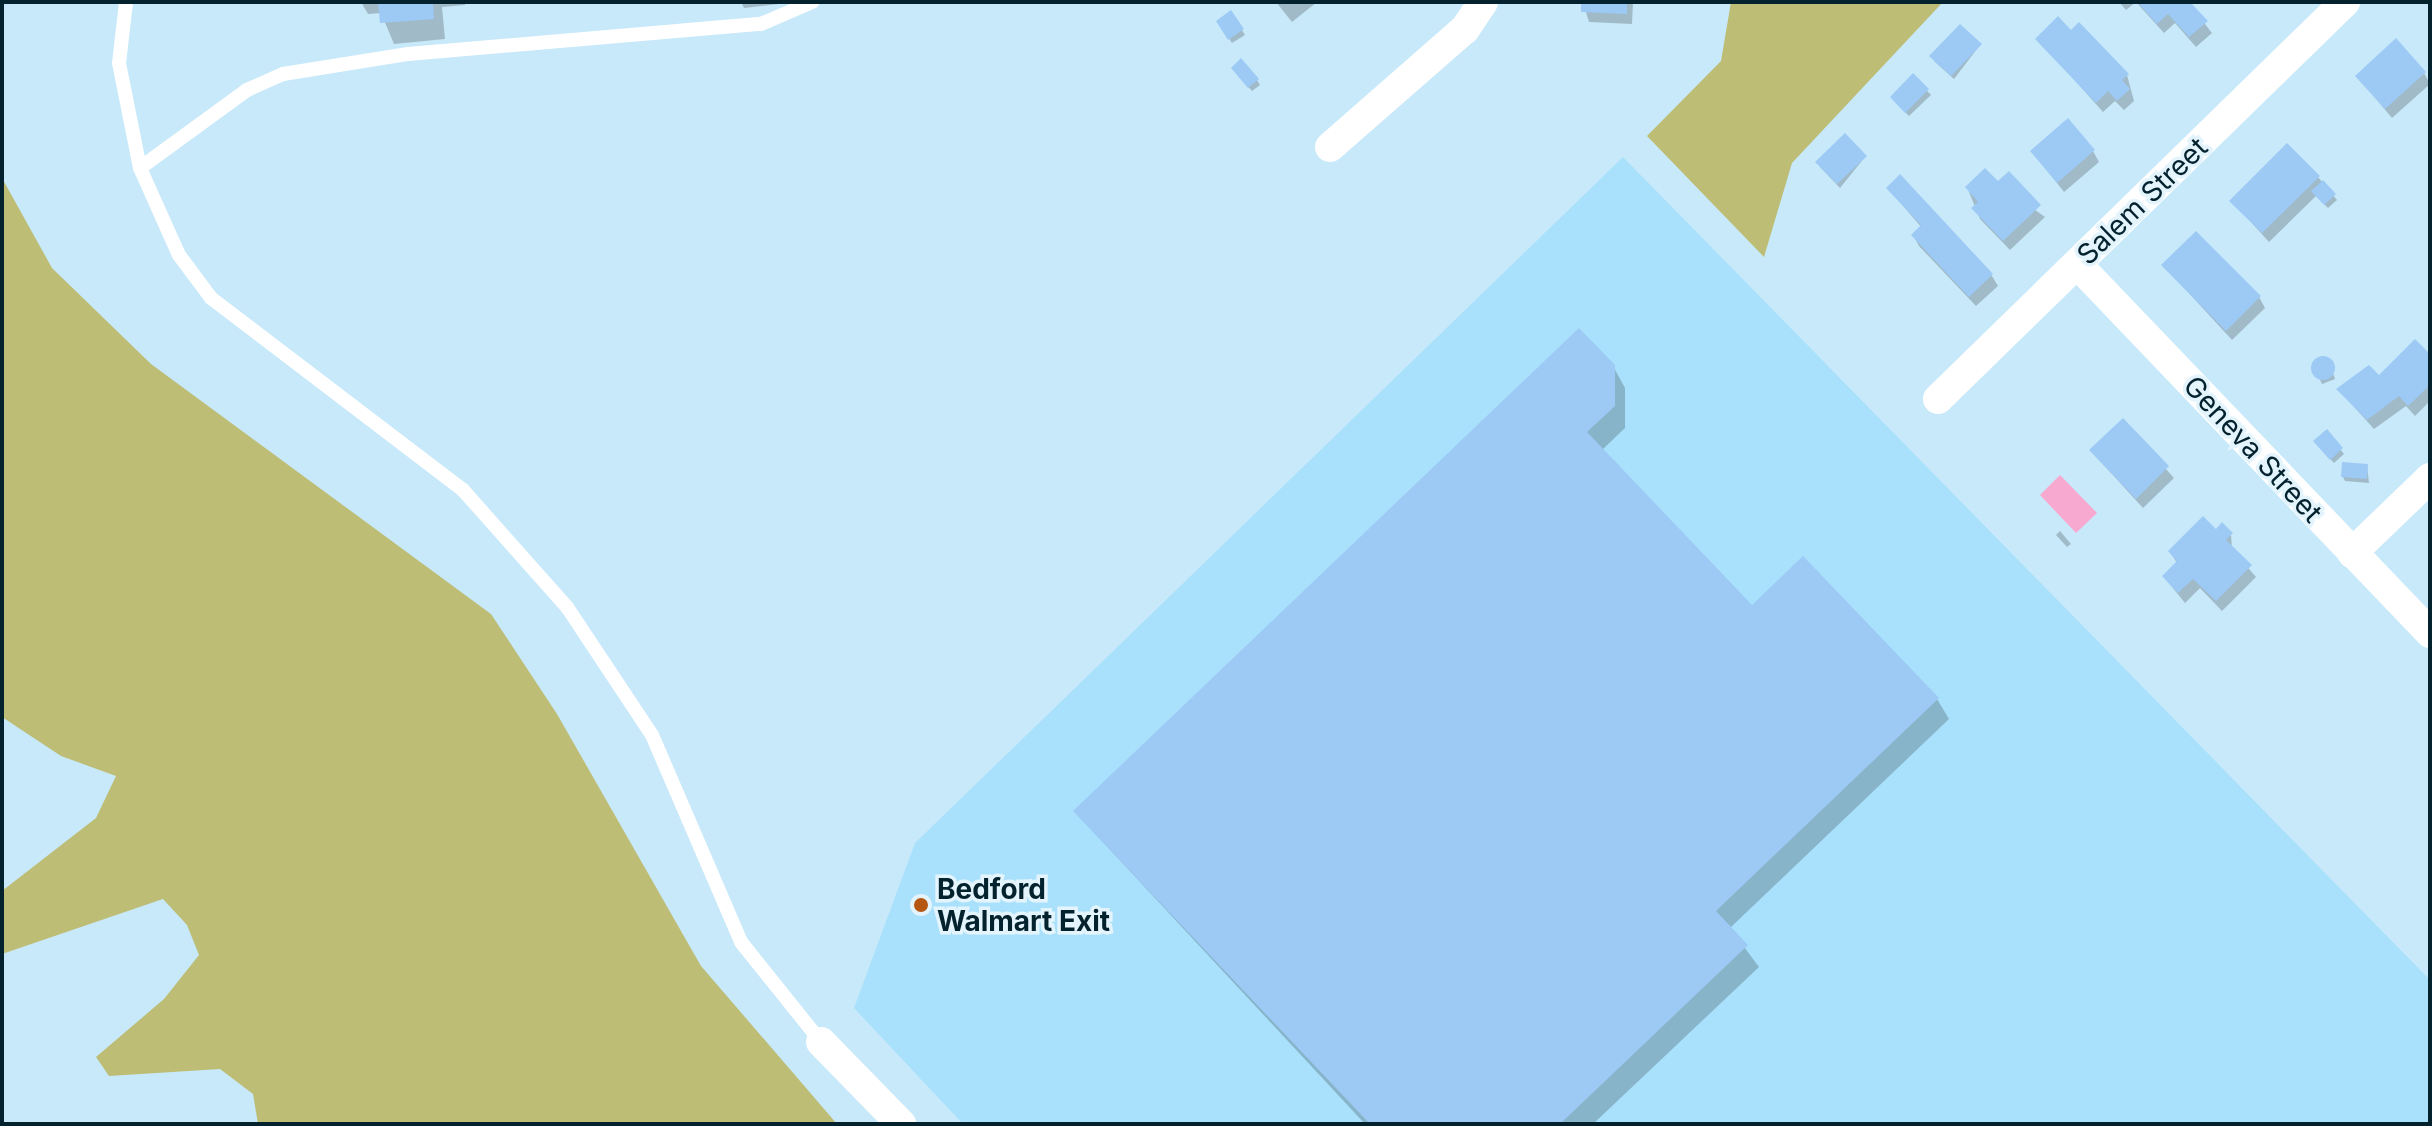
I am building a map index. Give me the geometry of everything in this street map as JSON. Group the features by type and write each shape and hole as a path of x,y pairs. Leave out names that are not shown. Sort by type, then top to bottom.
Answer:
{"street":[{"path":"1330,147 1465,29 1483,2"},
{"name":"Salem Street","path":"1938,399 2345,2"},
{"name":"Geneva Street","path":"2077,264 2430,633"},
{"path":"2352,553 2430,478"},
{"path":"821,1042 901,1124"}],"lane":[{"path":"126,2 119,63 140,168 179,255 211,298 463,490 567,607 652,735 741,942 821,1042"},
{"path":"140,168 247,90 283,74 408,54 761,24 812,2"}],"shaded area":[{"path":"1731,2 1943,2 1792,163 1764,257 1647,136 1721,61"},
{"path":"1623,157 2430,980 2430,1124 963,1124 854,1008 915,843"},
{"path":"2,178 52,268 151,364 491,614 557,714 701,966 837,1124 258,1124 253,1094 220,1069 109,1076 96,1057 164,999 199,955 187,925 163,899 2,954 2,891 96,818 116,776 61,756 2,717"},
{"path":"2060,475 2097,513 2076,533 2040,495"}],"building":[{"path":"378,2 433,2 434,19 380,23"},
{"path":"1581,2 1627,2 1627,14 1581,12"},
{"path":"2137,2 2190,2 2208,21 2189,37 2168,14 2157,24"},
{"path":"1231,10 1244,29 1228,40 1216,21"},
{"path":"2058,16 2071,30 2079,22 2129,74 2122,80 2130,89 2117,101 2108,91 2096,103 2035,39"},
{"path":"1960,24 1982,44 1951,76 1929,56"},
{"path":"2396,38 2426,72 2385,109 2355,76"},
{"path":"1241,58 1259,79 1248,88 1231,68"},
{"path":"1913,73 1929,89 1905,113 1890,97"},
{"path":"2068,118 2095,150 2057,183 2030,151"},
{"path":"1845,133 1867,156 1837,184 1815,162"},
{"path":"2287,143 2320,176 2262,233 2229,201"},
{"path":"1985,168 1998,181 2009,171 2041,205 2003,241 1971,208 1978,202 1965,187"},
{"path":"1900,174 1993,274 1969,297 1911,235 1921,225 1886,188"},
{"path":"2323,180 2336,194 2324,205 2311,191"},
{"path":"2196,231 2261,296 2226,331 2161,265"},
{"path":"1579,328 1615,365 1615,406 1587,432 1752,605 1803,556 1939,698 1716,911 1748,945 1560,1124 1370,1124 1073,811"},
{"path":"2415,339 2430,354 2430,385 2408,406 2399,396 2367,420 2336,389 2369,365 2379,375"},
{"path":"2323,356 2332,359 2335,368 2332,377 2323,380 2314,377 2311,368 2314,359"},
{"path":"2123,418 2169,466 2136,499 2089,450"},
{"path":"2327,429 2343,448 2330,460 2313,441"},
{"path":"2342,462 2368,464 2367,479 2341,477"},
{"path":"2203,516 2216,529 2222,522 2233,533 2226,540 2252,565 2216,601 2193,579 2178,593 2162,576 2177,561 2168,551"}],"place":[{"name":"Bedford Walmart Exit","path":"921,905"}]}
